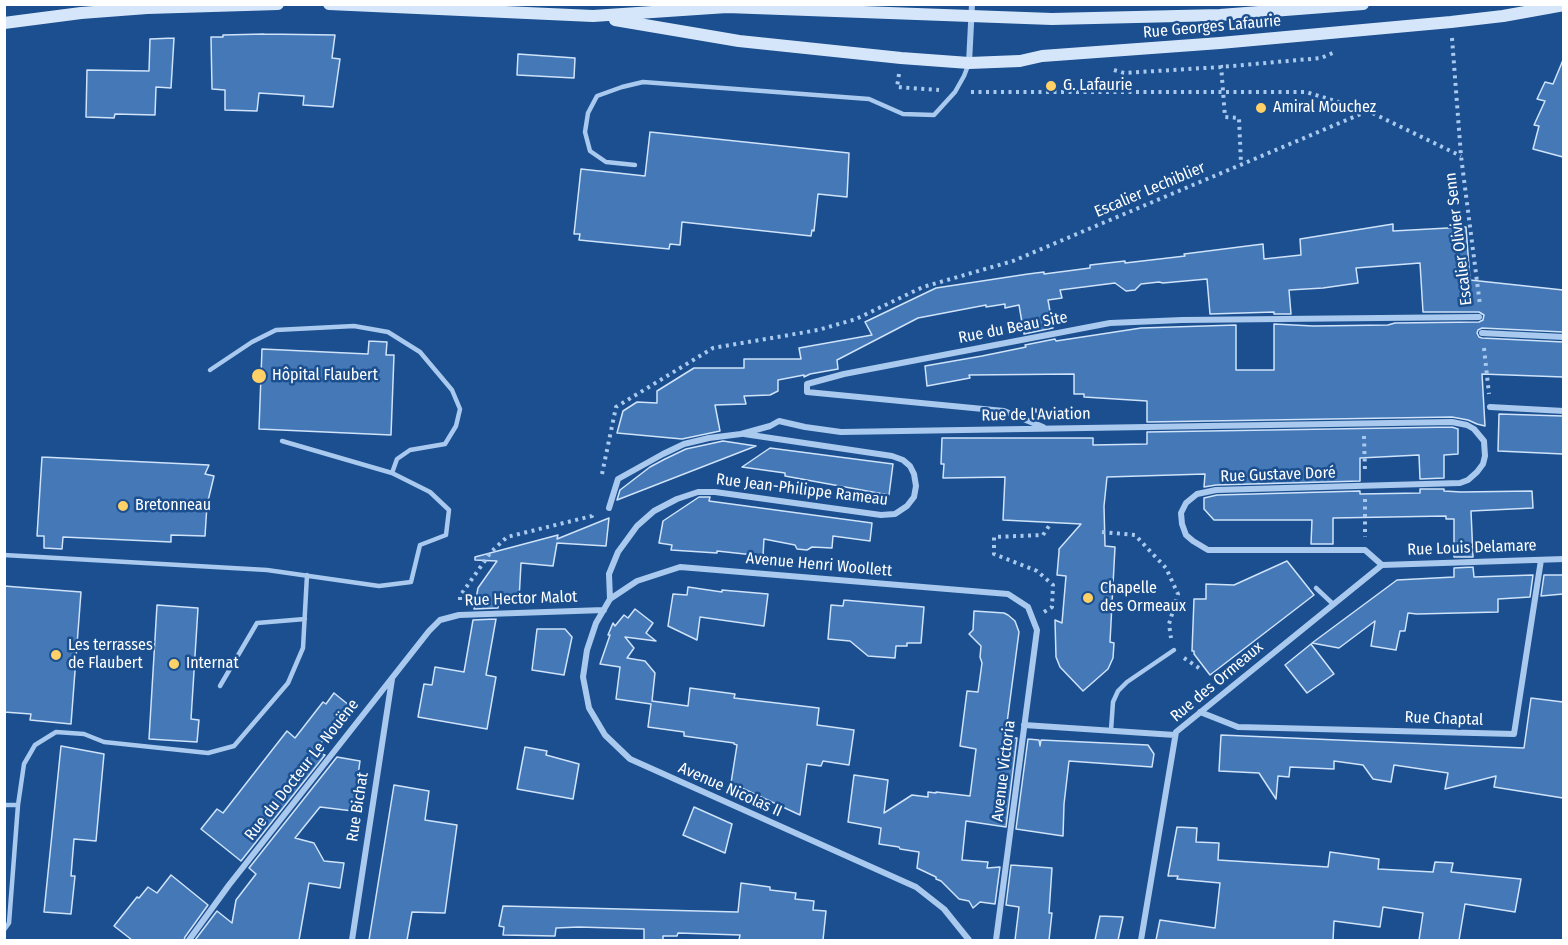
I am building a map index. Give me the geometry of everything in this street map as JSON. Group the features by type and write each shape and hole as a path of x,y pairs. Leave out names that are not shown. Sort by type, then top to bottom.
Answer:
{"street":[{"path":"4,23 81,13 147,8 278,4"},
{"name":"Rue Georges Lafaurie","path":"329,4 593,16 727,7 972,11 1052,19 1363,4"},
{"path":"1503,16 1525,4"},
{"name":"Rue Georges Lafaurie","path":"593,16 739,40 969,63 1020,61 1042,56 1451,22 1503,16 1563,5"},
{"path":"969,63 972,11"},
{"name":"Rue du Beau Site","path":"1046,428 1004,411 807,392 807,384 844,374 1110,323 1182,320 1479,317"},
{"path":"1482,333 1563,337"},
{"path":"1490,407 1563,411"},
{"name":"Rue de l'Aviation","path":"609,508 618,479 636,468 684,444 741,434 770,426 779,421 841,432 1452,422 1467,424 1474,429 1481,435 1485,448"},
{"name":"Rue Jean-Philippe Rameau","path":"610,599 609,574 618,552 637,526 654,511 677,499 698,492 715,492 881,515 895,514 907,506 914,496 916,486 910,466 903,460 892,456 741,434"},
{"name":"Rue Gustave Doré","path":"1382,565 1365,550 1208,550 1186,535 1181,513 1186,503 1197,494 1216,489 1460,483 1468,480 1483,464 1485,448"},
{"name":"Rue Louis Delamare","path":"1382,565 1563,559"},
{"name":"Rue Chaptal","path":"1200,712 1238,727 1514,734 1541,560"},
{"name":"Rue des Ormeaux","path":"1142,940 1176,732 1382,565"},
{"name":"Avenue Henri Woollett","path":"610,599 637,581 680,567 1008,594 1028,607"},
{"name":"Avenue Nicolas II","path":"610,599 596,623 587,650 583,677 589,708 605,735 630,759 916,887 944,909 969,940"},
{"name":"Avenue Victoria","path":"996,940 1037,630 1028,607"},
{"name":"Rue Hector Malot","path":"440,620 459,615 604,610"},
{"name":"Rue du Docteur Le Nouëne","path":"189,940 229,885 440,620"},
{"name":"Rue Bichat","path":"352,940 392,678"},
{"path":"1024,724 1175,735"}],"lane":[{"path":"635,165 606,162 590,151 585,132 588,113 597,96 643,82 868,99 903,114 934,116 955,92 969,63"},
{"path":"210,370 252,342 276,330 354,326 388,332 420,352 452,390 460,409 456,426 445,444 410,450 397,459 392,473"},
{"path":"4,555 267,570 379,586 411,582 420,545 446,535 449,510 430,492 392,473 282,441"},
{"path":"4,930 9,923 18,806 24,765 35,745 56,732 84,734 104,742 208,753 234,746 288,683 303,648 307,576"},
{"path":"1316,588 1333,604"},
{"path":"220,686 257,623 304,619"},
{"path":"1111,730 1113,702 1118,691 1127,682 1174,650"},
{"path":"4,805 18,806"}],"path":[{"name":"Escalier Olivier Senn","path":"1451,22 1461,156 1480,302 1479,317"},
{"path":"1220,43 1225,117 1239,118 1241,164"},
{"path":"901,58 897,87 955,92 1306,93 1368,111 1461,156"},
{"name":"Escalier Lechiblier","path":"602,472 616,406 712,348 819,330 856,319 923,287 1013,261 1368,111"},
{"path":"1482,333 1490,407"},
{"path":"460,596 491,552 507,537 591,516 595,507"},
{"path":"1051,522 1043,535 994,537 994,554 1037,571 1053,585 1052,606"},
{"path":"1102,532 1135,535 1166,568 1178,594 1169,624 1174,650 1199,669"}],"building":[{"path":"264,34 335,35 332,58 340,59 333,107 303,105 304,96 259,93 257,111 225,110 225,90 212,89 211,37"},
{"path":"174,38 171,88 156,87 155,115 115,114 114,118 86,117 87,70 149,71 150,39"},
{"path":"518,54 575,58 574,78 517,75"},
{"path":"1563,60 1563,157 1533,149 1539,126 1534,125 1545,101 1537,99 1545,82 1553,84"},
{"path":"650,132 849,153 847,197 818,194 814,231 812,230 811,236 682,222 680,245 670,244 669,249 579,240 580,234 574,234 581,169 645,176"},
{"path":"1393,224 1393,231 1466,227 1470,280 1563,290 1563,332 1482,328 1477,333 1482,338 1563,342 1563,377 1482,374 1485,426 1452,417 1147,422 1147,401 1084,397 1084,394 1074,394 1074,374 969,375 970,378 927,386 925,366 1026,347 1025,345 1055,339 1056,341 1141,328 1236,325 1236,370 1274,370 1274,324 1388,325 1483,320 1484,315 1479,312 1423,312 1420,263 1356,268 1358,283 1289,290 1291,314 1274,314 1274,312 1210,314 1207,279 1141,284 1135,290 1126,291 1115,283 1060,290 1062,298 1048,300 1053,328 1024,334 1019,305 1005,308 1005,304 986,307 986,305 918,318 837,360 838,369 778,380 778,391 770,395 744,396 746,404 715,405 720,431 682,439 617,433 623,411 637,402 657,403 657,391 694,368 744,368 744,359 801,359 799,348 872,335 865,322 936,288 1028,274 1090,268 1090,265 1185,256 1184,254 1263,244 1264,259 1301,255 1300,239"},
{"path":"369,341 387,342 386,355 394,355 391,435 259,429 262,349 368,354"},
{"path":"1499,414 1563,416 1563,454 1498,451"},
{"path":"1452,427 1458,429 1458,454 1444,455 1444,478 1420,479 1419,455 1360,458 1360,481 1204,487 1205,474 1107,477 1104,506 1105,546 1115,547 1110,642 1114,643 1113,658 1108,669 1083,691 1060,667 1056,657 1055,620 1062,623 1066,576 1057,575 1059,549 1081,524 1003,520 1005,477 943,478 944,464 941,464 942,438 1093,438 1093,445 1147,444 1147,432"},
{"path":"723,441 756,446 617,500 620,490 650,467 686,449"},
{"path":"770,448 893,464 889,495 785,476 785,473 742,467"},
{"name":"Bretonneau","path":"42,457 209,465 205,474 214,476 207,505 205,536 171,535 171,542 63,537 62,549 44,548 44,536 37,536"},
{"path":"1420,489 1461,492 1532,491 1533,508 1471,511 1473,557 1454,557 1454,519 1446,519 1446,516 1333,518 1333,544 1311,544 1312,520 1214,520 1204,509 1204,498 1217,495 1360,491 1360,494 1420,493"},
{"path":"699,497 710,497 709,501 872,523 870,541 833,536 832,548 812,547 807,550 797,549 795,545 764,539 763,556 717,551 717,553 671,550 672,545 659,543 663,521"},
{"path":"609,518 606,546 557,543 553,566 521,563 519,600 499,601 498,608 474,609 478,588 497,561 475,560 475,557 558,535 557,539"},
{"path":"1287,561 1314,595 1210,675 1192,651 1194,599 1206,599 1206,584 1234,585"},
{"path":"1473,567 1474,577 1533,575 1530,597 1498,599 1498,612 1408,613 1405,631 1400,631 1396,650 1371,646 1375,621 1339,648 1312,643 1397,580 1454,577 1454,568"},
{"path":"1544,575 1563,575 1563,594 1541,596"},
{"name":"Les terrasses de Flaubert","path":"4,586 81,592 71,724 30,720 31,714 4,712"},
{"path":"688,587 722,592 722,590 768,594 764,626 700,617 697,640 668,626 673,594 687,595"},
{"path":"844,600 924,607 921,643 896,646 895,658 868,656 850,641 828,639 831,605 843,606"},
{"name":"Internat","path":"157,605 198,608 191,719 199,720 197,742 149,739"},
{"path":"635,609 653,623 646,633 656,641 625,637 634,648 627,658 645,661 655,673 652,701 688,706 690,688 735,694 734,698 819,708 817,725 854,730 849,765 823,761 821,766 807,764 800,815 731,783 737,745 734,743 684,736 684,732 648,727 651,704 616,699 620,667 600,664 613,623 615,626 624,615 628,618"},
{"path":"974,611 1004,613 1015,621 1019,632 1005,738 1017,738 1006,827 966,821 962,860 988,862 987,868 1000,867 995,904 980,902 973,908 969,901 959,899 936,877 917,868 919,852 879,844 881,828 848,822 854,775 888,780 884,813 912,795 928,797 928,792 936,792 970,796 976,749 960,746 967,691 978,692 982,663 981,646 969,634 973,630"},
{"path":"496,619 486,675 496,677 487,729 418,717 424,684 432,685 435,667 464,672 473,620"},
{"path":"537,629 565,629 572,637 564,675 532,670"},
{"path":"1311,644 1334,674 1307,693 1285,665"},
{"path":"334,693 350,706 314,752 325,755 241,861 201,829 217,809 223,813 287,731 295,738 323,702 326,704"},
{"path":"1531,698 1563,702 1563,798 1494,787 1496,776 1445,789 1448,773 1394,765 1391,782 1373,779 1363,765 1334,761 1334,769 1290,767 1289,777 1278,776 1276,799 1259,773 1219,771 1221,735 1524,748"},
{"path":"1028,739 1039,740 1040,746 1041,740 1148,745 1154,754 1152,767 1069,761 1063,836 1016,829"},
{"path":"61,746 104,754 96,841 74,839 71,876 75,876 71,914 44,912"},
{"path":"525,747 547,751 546,755 579,764 573,799 517,789"},
{"path":"337,757 360,761 353,811 320,807 295,838 314,843 324,861 344,863 340,888 309,883 299,940 195,940 217,911 232,923 236,900 256,874 249,868"},
{"path":"394,785 429,791 425,820 457,825 445,913 412,912 407,940 369,940"},
{"path":"694,807 732,824 725,853 683,835"},
{"path":"1177,827 1197,828 1196,842 1219,843 1218,860 1328,867 1330,852 1379,859 1378,869 1433,872 1435,862 1453,863 1451,872 1521,879 1515,912 1465,904 1459,940 1419,940 1423,913 1383,907 1380,927 1334,921 1333,940 1156,940 1160,920 1215,928 1220,883 1168,876"},
{"path":"1011,865 1052,868 1049,913 1052,913 1049,940 1015,940 1019,907 1006,905"},
{"path":"171,875 208,905 184,940 132,940 114,926 148,887 157,893"},
{"path":"741,883 796,893 795,899 814,901 813,910 826,911 823,940 739,940 740,935 678,933 677,936 663,936 663,940 644,940 644,929 579,927 556,928 555,936 503,935 504,927 499,926 503,906 738,912"},
{"path":"1100,916 1123,917 1118,940 1095,940"}],"place":[{"name":"G. Lafaurie","path":"1051,86"},
{"name":"Amiral Mouchez","path":"1261,108"},
{"name":"Hôpital Flaubert","path":"259,376"},
{"name":"Bretonneau","path":"123,506"},
{"name":"Chapelle des Ormeaux","path":"1088,598"},
{"name":"Les terrasses de Flaubert","path":"56,655"},
{"name":"Internat","path":"174,664"}]}
